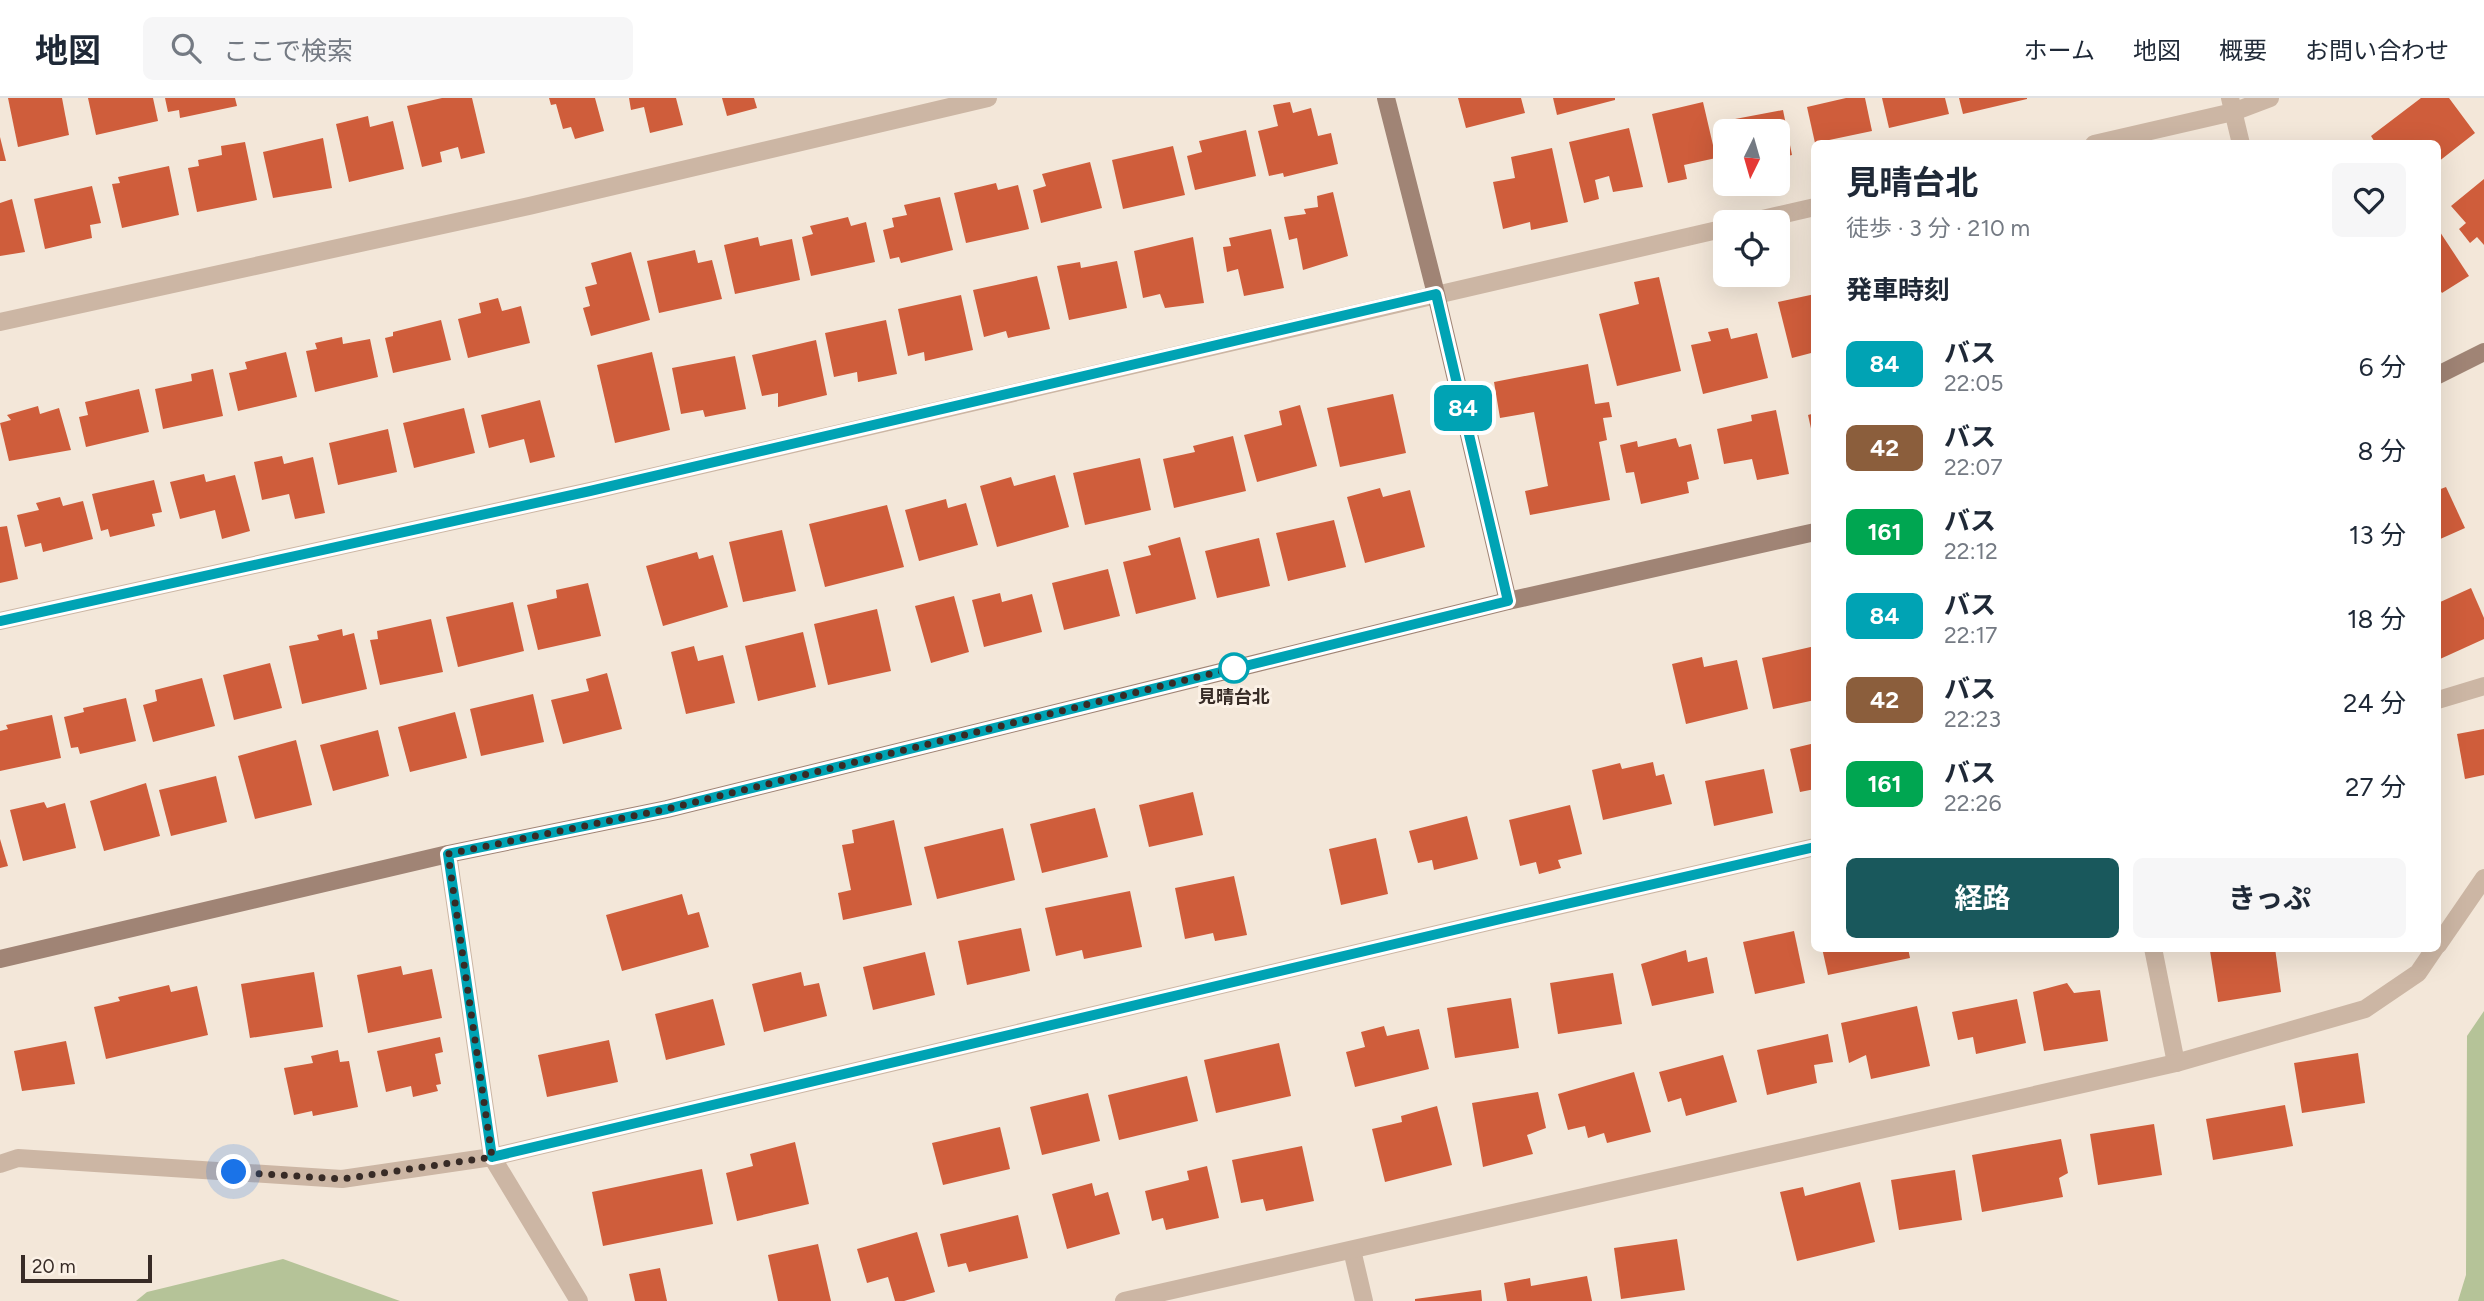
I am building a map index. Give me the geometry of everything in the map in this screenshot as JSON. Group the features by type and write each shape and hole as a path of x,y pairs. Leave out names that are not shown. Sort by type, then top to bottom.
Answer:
{"street":[{"path":"0,322 529,206 988,98"},
{"path":"1386,98 1436,294 1508,601"},
{"path":"2108,140 2232,105 2270,98"},
{"path":"2232,105 2240,140"},
{"path":"1790,213 1811,208"},
{"path":"0,621 590,491 1713,231"},
{"path":"2441,374 2484,352"},
{"path":"0,959 448,854 667,809 1508,601 1811,533"},
{"path":"2441,698 2468,693 2484,686"},
{"path":"0,1164 18,1158 342,1179 492,1157 1811,848"},
{"path":"448,854 492,1157 579,1301"},
{"path":"2441,940 2484,878"},
{"path":"2153,952 2176,1063"},
{"path":"1124,1301 2176,1063 2365,1009 2418,973 2433,952"},
{"path":"1352,1250 1364,1301"}],"green space":[{"path":"2484,1011 2484,1301 2458,1301 2466,1275 2467,1036"},
{"path":"283,1259 400,1301 136,1301 147,1292"}],"building":[{"path":"8,98 62,98 69,135 18,147"},
{"path":"88,98 153,98 158,121 96,135"},
{"path":"165,98 235,98 237,106 180,118 179,110 168,112"},
{"path":"442,98 472,98 485,153 461,159 458,147 440,152 442,162 422,167 407,106"},
{"path":"549,98 595,98 604,131 575,139 571,127 563,129 556,104 551,105"},
{"path":"629,98 676,98 683,125 650,133 644,107 631,110"},
{"path":"722,98 754,98 757,108 727,116"},
{"path":"1458,98 1521,98 1525,113 1466,128"},
{"path":"1553,98 1615,98 1615,100 1557,115"},
{"path":"1846,98 1865,98 1872,131 1829,140 1814,140 1807,107"},
{"path":"1882,98 1945,98 1949,114 1889,128"},
{"path":"1959,98 2027,98 2027,99 1963,114"},
{"path":"2421,98 2449,98 2475,133 2441,160 2441,140 2374,140 2371,136"},
{"path":"1290,102 1293,113 1311,108 1318,136 1331,133 1338,164 1284,177 1283,173 1269,176 1258,131 1278,126 1273,105"},
{"path":"1703,102 1713,145 1713,159 1684,165 1687,179 1668,183 1652,114"},
{"path":"1783,110 1785,119 1735,119"},
{"path":"368,116 370,127 393,121 404,169 349,182 336,124"},
{"path":"1629,128 1643,187 1613,192 1609,176 1595,180 1599,199 1584,203 1569,142"},
{"path":"1246,130 1256,176 1195,190 1187,156 1202,152 1199,141"},
{"path":"0,137 6,161 0,161"},
{"path":"323,138 332,188 273,198 263,152"},
{"path":"245,142 257,200 197,212 188,168 199,166 198,160 222,155 221,146"},
{"path":"1173,146 1185,195 1123,209 1112,160"},
{"path":"1552,148 1568,222 1531,230 1530,222 1503,229 1493,182 1515,178 1511,157"},
{"path":"1090,162 1102,208 1041,223 1033,190 1046,186 1042,174"},
{"path":"169,166 179,215 122,228 112,184 120,183 118,177"},
{"path":"2484,179 2484,245 2477,237 2470,243 2459,229 2466,223 2451,206"},
{"path":"996,183 998,190 1018,185 1029,229 966,243 954,193"},
{"path":"92,186 101,223 90,225 92,238 45,249 34,199"},
{"path":"1333,192 1348,256 1303,270 1297,238 1289,240 1284,217 1306,214 1304,209 1318,207 1317,196"},
{"path":"940,197 953,250 901,263 899,257 890,259 883,230 894,227 892,218 907,215 904,205"},
{"path":"12,199 25,252 0,256 0,203"},
{"path":"848,217 851,226 866,222 875,262 811,276 802,237 813,234 810,226"},
{"path":"1271,229 1284,288 1244,296 1238,269 1227,272 1223,247 1231,246 1229,238"},
{"path":"2441,234 2469,276 2441,292"},
{"path":"758,237 760,246 792,239 800,280 735,294 724,245"},
{"path":"1193,237 1204,303 1165,308 1160,294 1143,298 1134,251"},
{"path":"695,250 698,263 712,260 722,299 659,313 647,261"},
{"path":"631,252 650,320 591,336 583,308 590,306 585,287 597,284 591,263"},
{"path":"1117,261 1127,308 1069,320 1057,266 1080,262 1081,268"},
{"path":"1037,276 1050,329 1008,338 1006,331 984,337 973,290"},
{"path":"1659,277 1681,371 1617,386 1599,314 1639,304 1634,282"},
{"path":"961,295 973,350 925,361 924,352 908,356 898,309"},
{"path":"1811,295 1811,353 1792,358 1778,302"},
{"path":"498,298 502,311 521,306 530,343 468,358 458,319 481,313 479,303"},
{"path":"441,320 451,360 393,373 385,338 393,336 393,332"},
{"path":"886,320 897,374 858,382 857,372 834,377 825,333"},
{"path":"1728,328 1731,339 1757,333 1768,378 1703,394 1691,345 1711,341 1708,332"},
{"path":"342,337 343,344 370,339 378,377 315,392 306,351 317,349 315,343"},
{"path":"816,340 827,395 778,407 778,393 762,396 752,355"},
{"path":"286,352 297,397 238,411 229,373 247,369 245,362"},
{"path":"652,352 670,430 615,443 597,365"},
{"path":"735,356 746,409 705,417 703,410 681,414 672,368"},
{"path":"1588,364 1595,404 1609,402 1612,417 1603,418 1607,440 1599,442 1610,500 1530,515 1525,491 1548,486 1534,412 1500,418 1494,382"},
{"path":"213,369 223,416 163,429 155,389 192,381 191,374"},
{"path":"139,389 149,432 86,447 79,417 88,415 85,402"},
{"path":"1393,394 1406,453 1340,467 1327,408"},
{"path":"540,400 555,457 530,463 524,439 489,448 481,415"},
{"path":"1300,405 1317,466 1257,482 1244,435 1282,425 1279,411"},
{"path":"38,406 40,414 59,408 71,450 9,461 0,423 11,420 7,415"},
{"path":"464,408 475,453 414,468 403,423"},
{"path":"1776,410 1789,474 1757,480 1752,459 1724,464 1717,429 1752,421 1751,415"},
{"path":"388,429 397,472 338,485 329,443"},
{"path":"1233,436 1246,491 1174,508 1163,459 1195,452 1193,446"},
{"path":"1676,438 1679,447 1691,444 1699,479 1687,482 1689,493 1641,504 1634,472 1626,473 1620,445 1637,441 1638,447"},
{"path":"282,456 284,464 313,457 325,513 295,519 289,494 262,500 254,462"},
{"path":"1140,458 1151,510 1085,525 1073,473"},
{"path":"204,474 206,482 235,475 250,531 222,539 215,510 180,519 170,482"},
{"path":"1055,475 1069,527 997,547 980,486 1011,477 1014,486"},
{"path":"154,480 162,512 152,514 155,526 110,537 108,529 101,531 92,494"},
{"path":"2446,487 2465,528 2441,539 2441,489"},
{"path":"1380,488 1383,497 1410,490 1425,547 1365,563 1347,497"},
{"path":"60,497 63,506 83,501 93,539 43,552 41,543 25,547 17,515 39,510 36,503"},
{"path":"946,499 948,508 966,503 978,545 919,561 905,510"},
{"path":"887,505 904,567 825,587 809,524"},
{"path":"1334,520 1346,567 1288,581 1276,533"},
{"path":"7,526 18,579 0,583 0,527"},
{"path":"782,530 796,591 743,602 729,542"},
{"path":"1180,537 1196,599 1136,614 1123,562 1151,555 1148,546"},
{"path":"1259,538 1270,586 1217,598 1205,551"},
{"path":"697,552 699,559 713,555 728,607 663,626 646,566"},
{"path":"1108,569 1120,616 1064,630 1052,583"},
{"path":"588,583 601,636 538,650 527,605 557,598 556,590"},
{"path":"2471,588 2484,618 2484,639 2441,659 2441,602"},
{"path":"1000,593 1002,602 1032,594 1042,632 984,647 972,600"},
{"path":"954,596 969,652 931,663 915,606"},
{"path":"513,602 524,651 458,667 446,617"},
{"path":"877,609 891,671 828,685 814,624"},
{"path":"431,619 443,672 380,685 370,640 378,639 377,631"},
{"path":"342,629 343,636 354,633 367,689 302,704 289,646 319,640 317,635"},
{"path":"803,632 816,687 758,701 745,646"},
{"path":"694,646 698,661 723,655 735,703 686,714 671,652"},
{"path":"1811,647 1811,701 1773,709 1762,658"},
{"path":"1702,657 1704,667 1737,660 1748,709 1686,724 1672,664"},
{"path":"270,663 282,708 234,720 223,675"},
{"path":"607,673 622,729 563,744 551,700 589,691 586,679"},
{"path":"202,678 215,726 153,742 143,705 157,701 155,690"},
{"path":"533,694 544,742 481,756 470,709"},
{"path":"126,698 136,741 80,754 78,747 71,748 64,717 84,712 83,708"},
{"path":"455,712 467,758 410,772 398,727"},
{"path":"52,715 61,758 0,771 0,731 8,729 6,725"},
{"path":"2484,729 2484,775 2465,779 2457,734"},
{"path":"378,730 389,776 333,791 320,745"},
{"path":"296,740 312,805 255,819 238,756"},
{"path":"1811,744 1811,790 1800,792 1790,749"},
{"path":"1653,762 1656,776 1664,774 1672,804 1603,820 1592,770 1620,763 1622,769"},
{"path":"1764,769 1773,813 1714,826 1705,781"},
{"path":"216,776 227,822 171,836 159,790"},
{"path":"146,783 160,836 104,851 90,801"},
{"path":"1193,792 1203,835 1149,847 1139,805"},
{"path":"44,802 47,808 65,803 76,848 23,861 10,810"},
{"path":"1570,805 1582,854 1558,860 1561,868 1539,874 1536,862 1520,866 1509,820"},
{"path":"1095,808 1108,857 1042,873 1030,824"},
{"path":"1467,816 1478,859 1434,870 1432,860 1418,863 1409,831"},
{"path":"894,820 912,905 843,920 838,893 851,890 842,845 854,843 852,830"},
{"path":"1003,828 1015,880 937,899 924,847"},
{"path":"1376,838 1388,894 1341,905 1329,849"},
{"path":"0,839 8,866 0,868"},
{"path":"1234,876 1247,935 1215,941 1213,933 1185,939 1175,888"},
{"path":"1130,891 1142,947 1084,959 1082,950 1056,956 1045,908"},
{"path":"682,894 688,915 699,912 709,947 622,971 606,915"},
{"path":"1021,928 1030,971 967,985 958,941"},
{"path":"1794,931 1805,983 1755,994 1743,942"},
{"path":"1686,950 1688,962 1707,957 1714,993 1652,1006 1641,964"},
{"path":"925,952 935,995 873,1010 863,967"},
{"path":"1823,952 1909,952 1910,958 1828,975"},
{"path":"2210,952 2276,952 2281,992 2218,1002"},
{"path":"401,966 403,975 432,969 442,1018 368,1033 357,975"},
{"path":"314,972 323,1027 250,1038 241,984"},
{"path":"801,972 804,986 819,983 827,1016 764,1032 752,984"},
{"path":"1613,973 1622,1024 1558,1034 1550,983"},
{"path":"2067,983 2074,993 2100,990 2108,1041 2044,1051 2033,992"},
{"path":"169,985 171,992 197,986 208,1035 106,1059 94,1007 120,1001 118,997"},
{"path":"1511,998 1519,1048 1455,1058 1447,1008"},
{"path":"713,999 725,1045 666,1060 655,1014"},
{"path":"2017,999 2026,1043 1976,1054 1973,1037 1958,1040 1952,1012"},
{"path":"1917,1006 1930,1066 1871,1079 1866,1055 1849,1063 1841,1023"},
{"path":"1384,1026 1387,1036 1419,1029 1429,1069 1355,1087 1346,1052 1365,1047 1361,1032"},
{"path":"1828,1034 1833,1062 1814,1065 1817,1083 1767,1095 1757,1050"},
{"path":"440,1037 443,1052 435,1054 441,1084 436,1085 438,1091 413,1097 411,1086 386,1092 377,1051"},
{"path":"609,1040 618,1082 547,1097 538,1055"},
{"path":"66,1041 75,1084 22,1091 14,1051"},
{"path":"1279,1043 1291,1096 1216,1113 1204,1060"},
{"path":"338,1050 340,1062 349,1061 358,1107 313,1116 312,1111 294,1115 284,1068 313,1063 311,1056"},
{"path":"2358,1053 2365,1103 2302,1113 2294,1063"},
{"path":"1723,1055 1737,1102 1686,1116 1681,1098 1668,1102 1659,1072"},
{"path":"1634,1072 1651,1132 1607,1143 1604,1133 1588,1138 1585,1126 1568,1130 1558,1094"},
{"path":"1187,1076 1198,1121 1119,1140 1108,1095"},
{"path":"1538,1092 1546,1128 1527,1135 1533,1154 1483,1167 1472,1103"},
{"path":"1088,1093 1100,1141 1042,1155 1030,1107"},
{"path":"2285,1105 2293,1146 2213,1160 2206,1119"},
{"path":"1437,1106 1452,1165 1385,1182 1372,1129 1402,1122 1401,1116"},
{"path":"2154,1124 2162,1175 2098,1185 2090,1134"},
{"path":"1000,1127 1010,1169 943,1185 932,1143"},
{"path":"2061,1139 2068,1173 2059,1178 2063,1197 1982,1212 1972,1155"},
{"path":"795,1142 809,1204 737,1221 726,1173 753,1166 750,1154"},
{"path":"1302,1146 1314,1201 1266,1211 1263,1199 1241,1203 1232,1160"},
{"path":"1207,1166 1219,1218 1166,1230 1163,1218 1152,1221 1145,1191 1189,1180 1187,1171"},
{"path":"702,1169 713,1224 603,1246 592,1192"},
{"path":"1955,1170 1962,1220 1899,1230 1891,1180"},
{"path":"1860,1182 1875,1242 1797,1261 1780,1192 1803,1187 1805,1196"},
{"path":"1092,1183 1095,1196 1108,1192 1120,1234 1067,1249 1052,1194"},
{"path":"1018,1215 1028,1258 969,1272 966,1263 948,1267 940,1234"},
{"path":"917,1232 935,1292 895,1301 888,1277 867,1283 857,1249"},
{"path":"1677,1239 1685,1290 1621,1299 1614,1248"},
{"path":"818,1244 831,1301 778,1301 768,1255"},
{"path":"660,1268 667,1301 635,1301 629,1274"},
{"path":"1587,1276 1592,1301 1507,1301 1504,1283 1530,1278 1531,1286"},
{"path":"1481,1290 1482,1301 1415,1301 1415,1299"}],"bus line":[{"name":"84","path":"0,621 590,491 1436,294 1508,601 667,809 448,854 492,1157 1811,848"}],"place":[{"name":"見晴台北","path":"1234,668"}],"route":[{"path":"234,1172 342,1179 492,1157 448,854 667,809 1234,668"}]}
